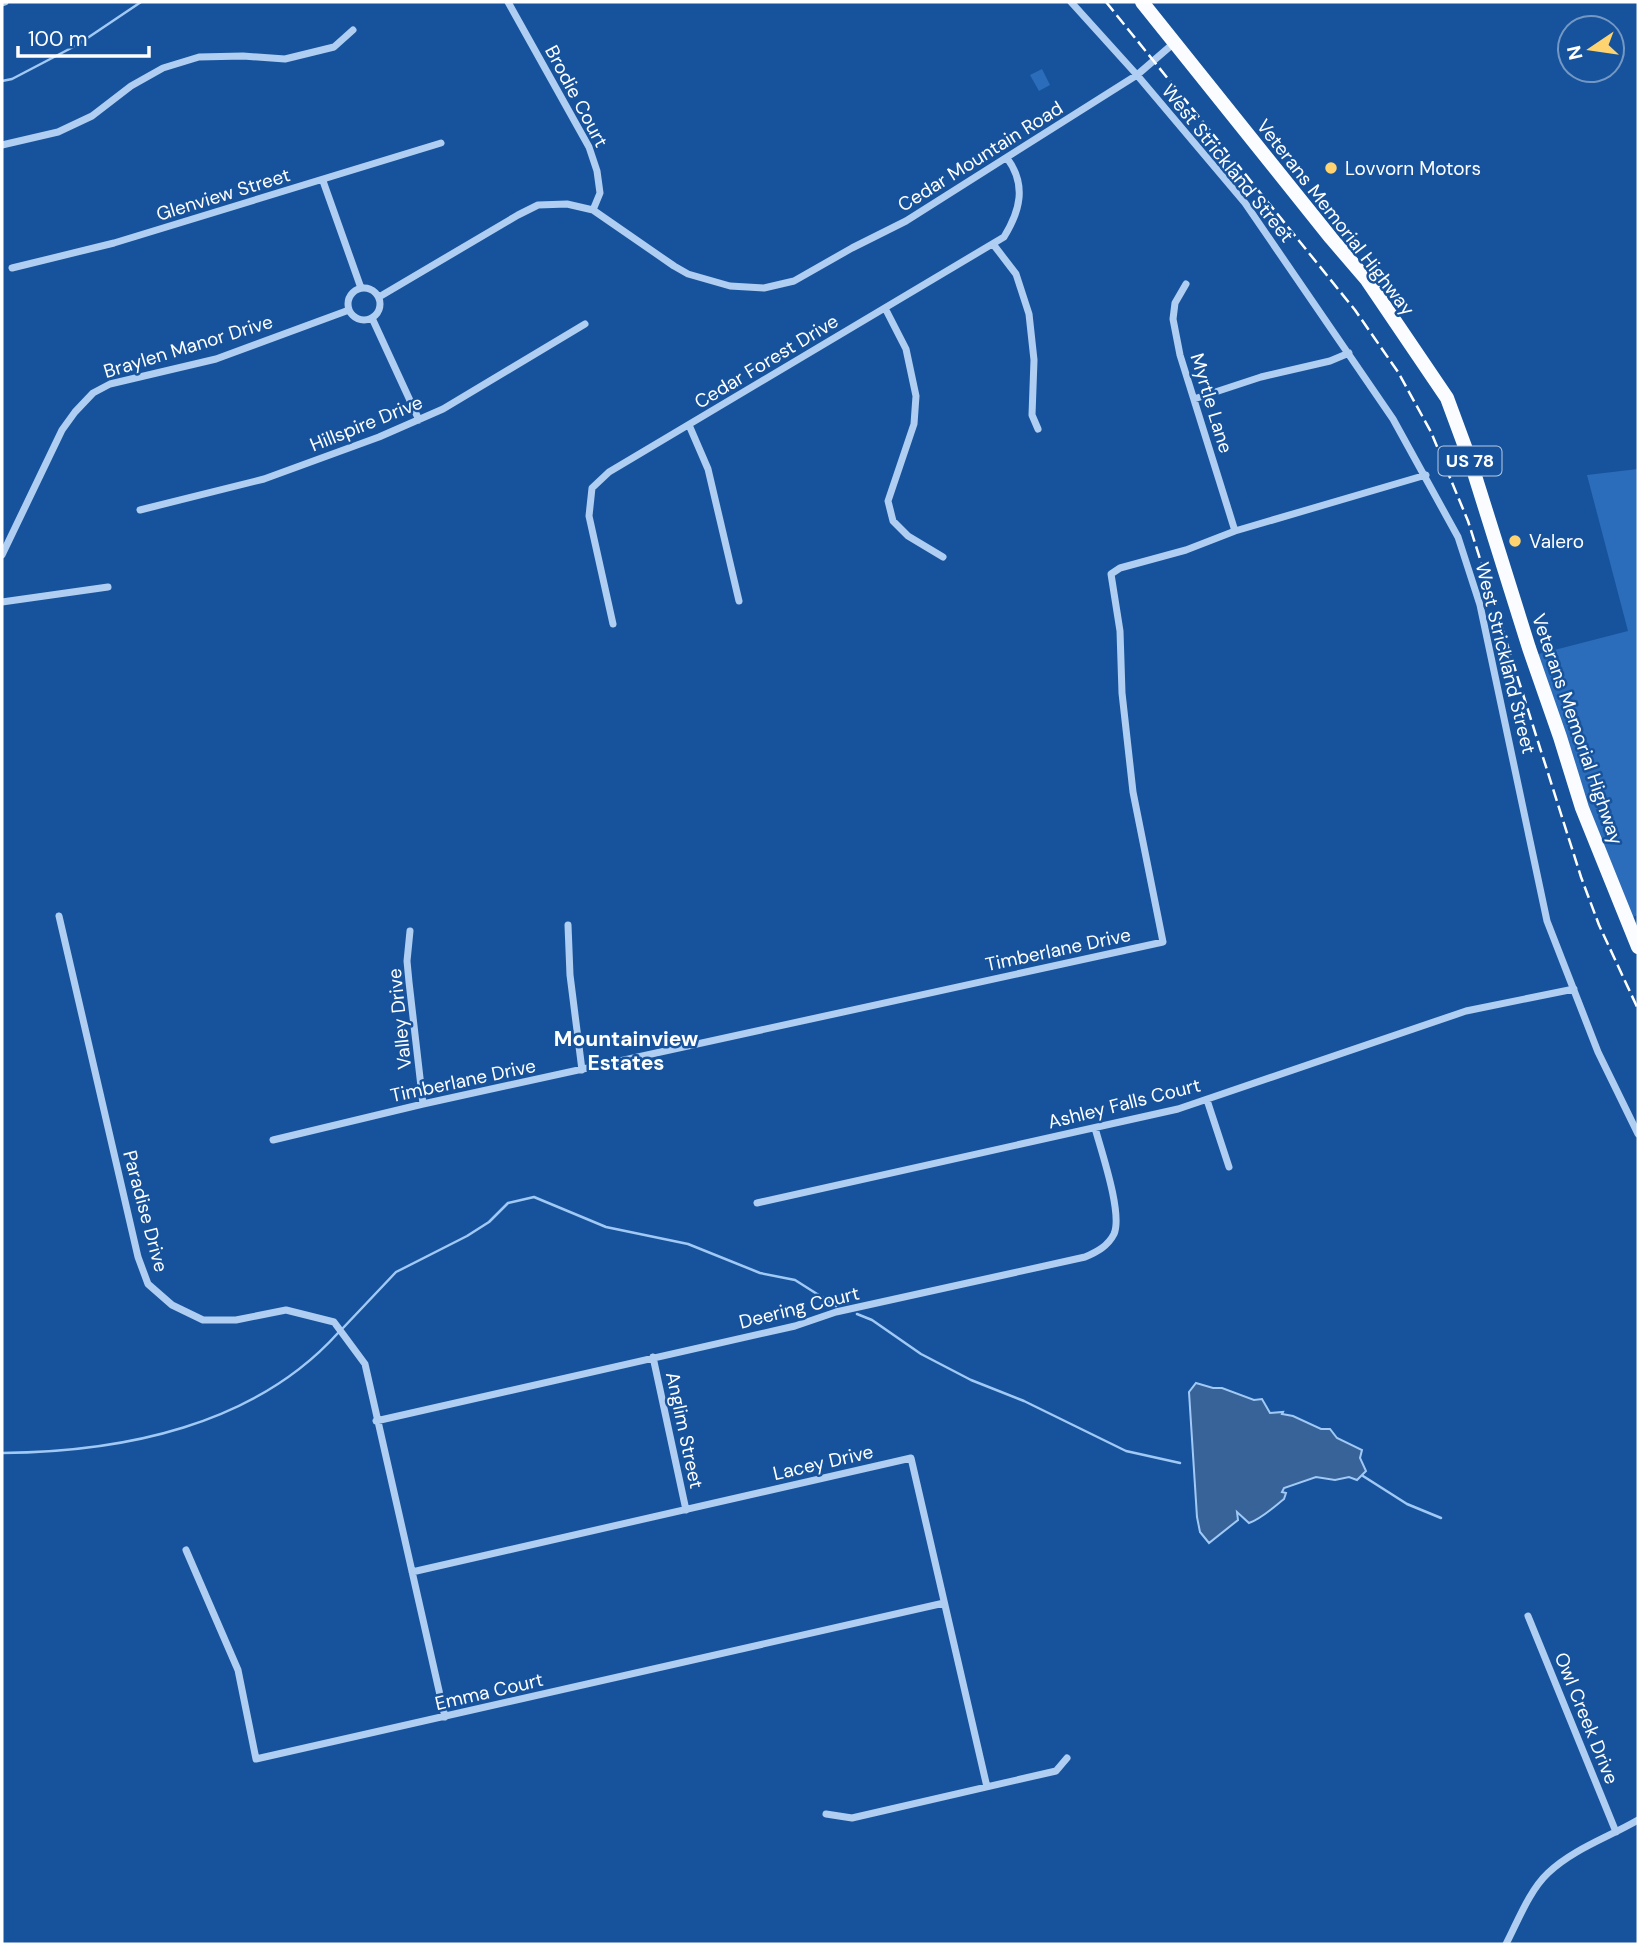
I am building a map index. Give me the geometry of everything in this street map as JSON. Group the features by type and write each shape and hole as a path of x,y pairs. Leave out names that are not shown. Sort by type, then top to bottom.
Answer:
{"main road":[{"name":"Veterans Memorial Highway","path":"1142,2 1367,280 1447,398 1484,502 1582,808 1638,947"}],"street":[{"name":"Brodie Court","path":"508,2 589,147 597,171 600,193 593,210"},
{"name":"West Strickland Street","path":"1070,2 1137,75 1245,203 1387,410 1426,475 1458,537 1480,605 1547,921 1598,1052 1638,1134"},
{"path":"2,145 58,132 92,116 131,86 175,64 200,57 285,59 334,47 354,30"},
{"name":"Cedar Mountain Road","path":"593,210 688,274 730,286 764,288 794,281 906,221 1007,158 1137,75 1174,43"},
{"name":"Glenview Street","path":"12,268 114,243 441,143"},
{"name":"Cedar Forest Drive","path":"613,624 589,516 592,488 609,472 1004,237 1017,215 1020,192 1013,166 1007,158"},
{"path":"323,181 361,288"},
{"path":"379,297 538,205 567,204 593,210"},
{"path":"993,244 1016,274 1029,314 1034,360 1032,415 1038,429"},
{"name":"Myrtle Lane","path":"1186,284 1175,303 1173,320 1180,355 1236,531"},
{"path":"361,288 371,289 379,297 380,306 372,318 361,320 349,310 350,296 361,288"},
{"path":"885,308 906,349 916,396 914,424 888,501 893,521 908,536 943,556"},
{"name":"Braylen Manor Drive","path":"2,555 62,430 93,393 110,384 216,359 349,310"},
{"path":"372,318 419,420"},
{"name":"Hillspire Drive","path":"141,510 264,479 379,437 443,409 585,324"},
{"path":"1194,400 1261,377 1330,361 1349,353"},
{"path":"689,425 708,469 739,601"},
{"name":"Timberlane Drive","path":"273,1140 837,1012 1163,942 1131,781 1122,693 1120,631 1111,574 1120,568 1186,550 1236,531 1426,475"},
{"path":"2,601 108,587"},
{"name":"Paradise Drive","path":"59,916 138,1257 148,1284 172,1305 203,1320 236,1320 286,1310 334,1322 365,1364 445,1717"},
{"path":"568,925 570,975 582,1070"},
{"name":"Valley Drive","path":"410,931 407,961 424,1104"},
{"name":"Ashley Falls Court","path":"757,1203 1178,1109 1466,1011 1574,989"},
{"path":"1207,1100 1229,1167"},
{"name":"Deering Court","path":"376,1421 795,1326 836,1312 1085,1257 1101,1250 1114,1233 1118,1215 1096,1128"},
{"name":"Anglim Street","path":"653,1357 686,1510"},
{"name":"Lacey Drive","path":"412,1572 911,1458 987,1787"},
{"name":"Emma Court","path":"186,1550 237,1670 256,1759 944,1603"},
{"name":"Owl Creek Drive","path":"1528,1616 1616,1832"},
{"path":"826,1814 852,1818 1056,1771 1067,1758"},
{"path":"1506,1944 1530,1898 1547,1874 1569,1857 1638,1820"}],"shaded area":[{"path":"1042,69 1050,85 1039,91 1030,75"},
{"path":"1638,469 1638,915 1625,920 1535,655 1628,631 1587,475"},
{"path":"1196,1383 1222,1388 1254,1400 1262,1399 1270,1413 1283,1412 1282,1414 1321,1429 1330,1429 1337,1438 1362,1450 1360,1458 1366,1471 1357,1480 1349,1477 1335,1480 1316,1477 1284,1488 1284,1499 1258,1519 1249,1523 1237,1512 1238,1520 1209,1543 1200,1532 1197,1517 1189,1392"}],"waterway":[{"path":"2,81 12,79 77,45 141,2"},
{"path":"343,1328 396,1272 467,1236 489,1222 508,1203 534,1197 606,1227 688,1244 760,1273 795,1280 836,1306"},
{"path":"857,1314 872,1320 921,1354 971,1380 1024,1401 1126,1451 1180,1463"},
{"path":"2,1453 93,1447 183,1428 226,1412 267,1391 304,1365 338,1333"},
{"path":"1363,1476 1407,1504 1441,1518"}],"railway":[{"path":"1106,2 1355,310 1398,372 1431,432 1468,521 1581,877 1599,925 1638,1009"}],"place":[{"name":"Lovvorn Motors","path":"1331,168"},
{"name":"Valero","path":"1515,541"}],"district":[{"name":"Mountainview Estates","path":"626,1051"}]}
